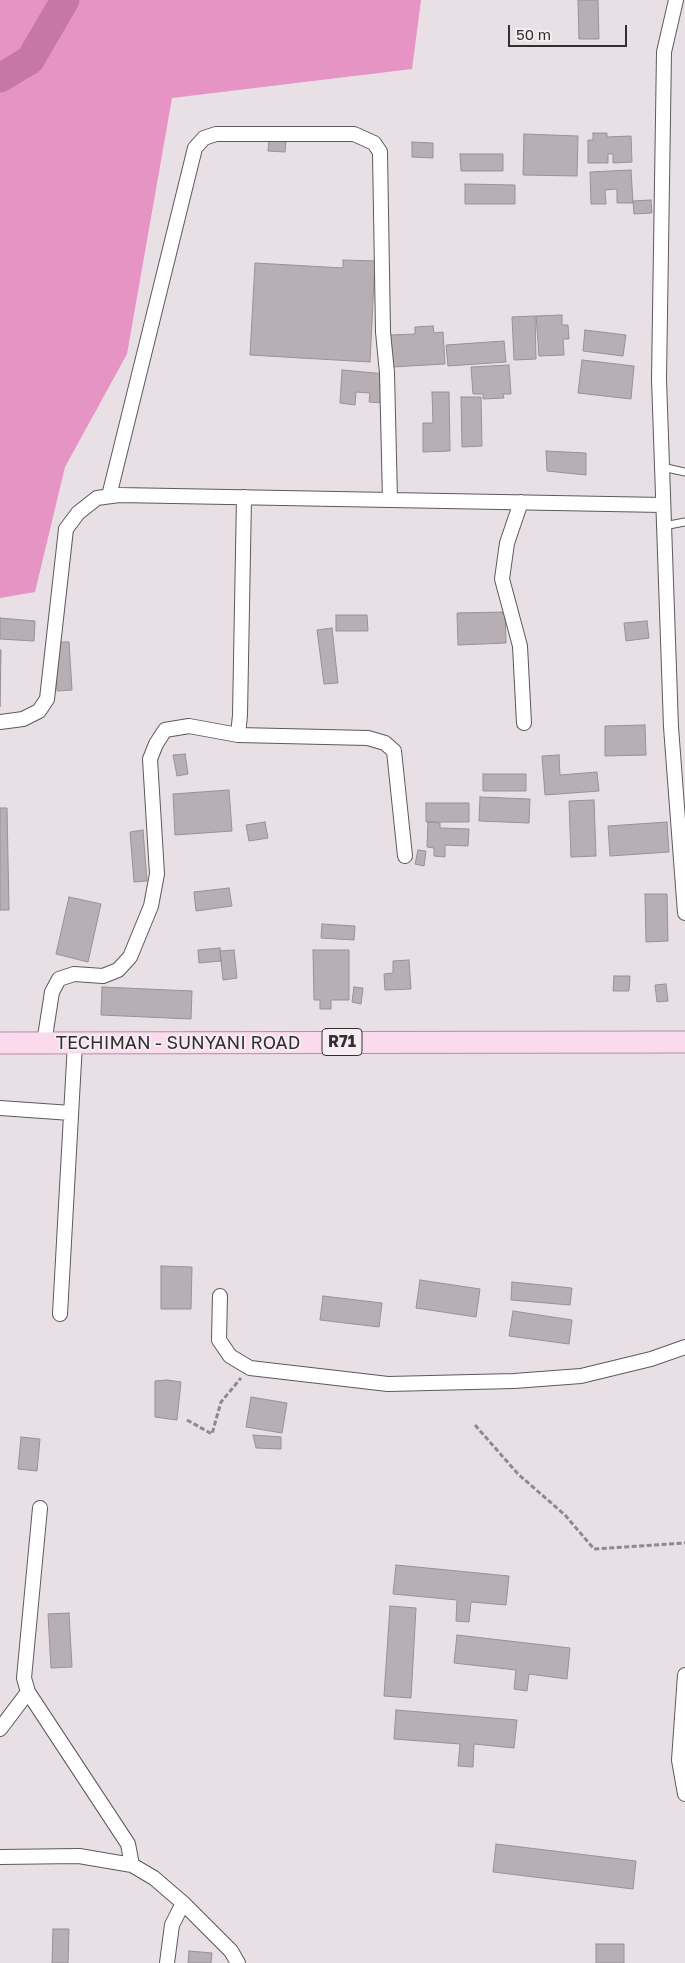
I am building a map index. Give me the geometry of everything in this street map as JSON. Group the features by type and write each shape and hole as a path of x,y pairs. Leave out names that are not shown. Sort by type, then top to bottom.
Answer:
{"main road":[{"name":"TECHIMAN - SUNYANI ROAD","path":"0,1043 685,1042"}],"street":[{"path":"676,0 664,52 659,378 671,727 683,864 685,913"},
{"path":"109,496 195,148 204,138 216,134 354,134 374,143 380,152 383,332 387,373 390,500"},
{"path":"0,722 23,719 39,711 47,699 66,529 78,513 97,498 109,496 244,497 664,505"},
{"path":"238,735 244,497"},
{"path":"521,502 506,543 502,579 520,646 524,723"},
{"path":"44,1043 52,992 59,979 74,974 103,976 118,970 130,957 151,906 157,874 150,759 156,744 165,730 189,726 238,735 368,738 385,743 394,751 405,856"},
{"path":"60,1314 75,1043"},
{"path":"0,1108 71,1113"},
{"path":"220,1296 219,1340 230,1356 250,1368 388,1384 514,1381 581,1376 651,1360 685,1347"},
{"path":"40,1508 24,1678 28,1692 128,1844 132,1865"},
{"path":"685,1675 679,1760 685,1794"},
{"path":"0,1729 28,1692"},
{"path":"0,1857 79,1856 132,1865 154,1878 183,1903 231,1951 238,1963"},
{"path":"167,1963 172,1925 183,1903"}],"lane":[{"path":"662,467 685,472"},
{"path":"664,526 685,522"}],"path":[{"path":"187,1420 212,1434 222,1402 250,1368"},
{"path":"475,1425 518,1474 565,1514 594,1549 685,1543"}],"shaded area":[{"path":"0,0 421,0 412,69 172,98 127,354 65,467 35,592 0,598"}],"building":[{"path":"578,0 598,0 599,39 579,39"},
{"path":"593,133 607,133 607,137 631,136 632,162 613,163 613,154 608,154 608,163 588,163 588,140 593,140"},
{"path":"524,134 578,136 577,176 523,175"},
{"path":"269,139 286,140 285,152 268,151"},
{"path":"412,142 433,143 433,158 412,157"},
{"path":"460,154 503,154 503,171 461,171"},
{"path":"631,170 633,203 617,203 617,189 605,190 606,204 591,204 590,172"},
{"path":"465,184 515,185 515,204 465,204"},
{"path":"651,200 652,213 634,214 633,201"},
{"path":"343,260 375,261 370,362 250,355 255,263 343,268"},
{"path":"562,315 562,325 568,325 569,339 563,339 564,355 539,356 536,316"},
{"path":"535,316 536,359 514,360 512,317"},
{"path":"433,326 434,333 443,332 445,364 392,367 390,335 415,334 415,327"},
{"path":"585,330 626,335 623,356 583,351"},
{"path":"504,341 506,362 448,366 446,345"},
{"path":"582,360 634,366 631,399 578,393"},
{"path":"509,365 511,394 503,394 504,398 483,399 483,394 473,394 471,367"},
{"path":"342,370 386,374 383,403 369,402 370,393 356,392 355,405 340,403"},
{"path":"432,392 449,392 450,451 423,452 423,423 433,423"},
{"path":"461,397 481,397 482,446 462,447"},
{"path":"546,451 586,453 586,475 547,471"},
{"path":"505,612 506,643 458,645 457,613"},
{"path":"336,615 367,615 368,631 336,631"},
{"path":"0,618 35,621 34,641 0,639"},
{"path":"647,621 649,638 626,641 624,623"},
{"path":"332,628 338,683 324,684 317,630"},
{"path":"55,642 69,642 72,690 57,691"},
{"path":"0,650 1,650 0,707"},
{"path":"645,725 646,755 605,756 605,726"},
{"path":"185,754 188,774 177,776 173,755"},
{"path":"559,755 560,775 597,772 599,791 545,795 542,756"},
{"path":"483,774 526,774 526,791 483,791"},
{"path":"229,790 232,831 175,835 173,794"},
{"path":"480,797 530,799 529,823 479,821"},
{"path":"594,800 596,856 571,857 569,801"},
{"path":"426,803 469,803 469,822 426,822"},
{"path":"0,808 7,808 9,910 0,910"},
{"path":"265,822 268,838 249,841 246,825"},
{"path":"428,822 440,823 440,828 469,829 468,846 445,845 445,857 434,856 434,848 427,847"},
{"path":"667,822 669,852 610,856 608,826"},
{"path":"143,830 147,881 134,882 130,832"},
{"path":"418,850 426,851 424,866 415,864"},
{"path":"229,888 232,906 196,911 194,892"},
{"path":"645,894 667,894 668,941 646,942"},
{"path":"69,897 101,904 88,962 56,954"},
{"path":"322,924 355,926 354,940 321,938"},
{"path":"220,948 221,961 199,963 198,950"},
{"path":"234,950 237,978 223,980 220,951"},
{"path":"313,950 349,950 349,1000 331,1000 331,1009 320,1009 320,1000 314,1000"},
{"path":"409,960 411,989 385,990 384,974 393,973 393,961"},
{"path":"614,976 630,976 629,991 613,991"},
{"path":"666,984 668,1001 657,1002 655,985"},
{"path":"102,987 192,991 191,1019 101,1015"},
{"path":"354,987 363,988 361,1004 352,1002"},
{"path":"161,1266 192,1267 191,1309 161,1309"},
{"path":"420,1280 480,1289 476,1317 416,1308"},
{"path":"512,1282 572,1288 570,1305 511,1300"},
{"path":"323,1296 382,1303 379,1327 320,1320"},
{"path":"513,1311 572,1320 569,1344 509,1336"},
{"path":"155,1381 181,1382 177,1420 155,1417"},
{"path":"251,1397 287,1403 282,1433 246,1427"},
{"path":"253,1435 281,1437 281,1449 256,1448"},
{"path":"21,1437 40,1439 37,1471 18,1469"},
{"path":"396,1565 509,1576 506,1605 471,1602 469,1622 456,1621 457,1600 393,1594"},
{"path":"390,1606 416,1608 411,1698 384,1696"},
{"path":"69,1613 72,1667 51,1668 48,1614"},
{"path":"457,1635 570,1648 567,1679 529,1674 527,1691 514,1689 516,1670 454,1663"},
{"path":"396,1710 517,1720 514,1748 474,1744 473,1767 458,1766 460,1744 394,1739"},
{"path":"496,1844 636,1861 633,1889 493,1872"},
{"path":"53,1929 69,1929 68,1963 52,1963"},
{"path":"596,1944 624,1944 624,1963 596,1963"},
{"path":"189,1951 212,1953 211,1963 188,1963"}],"waterway":[{"path":"0,78 30,60 65,0"}]}
